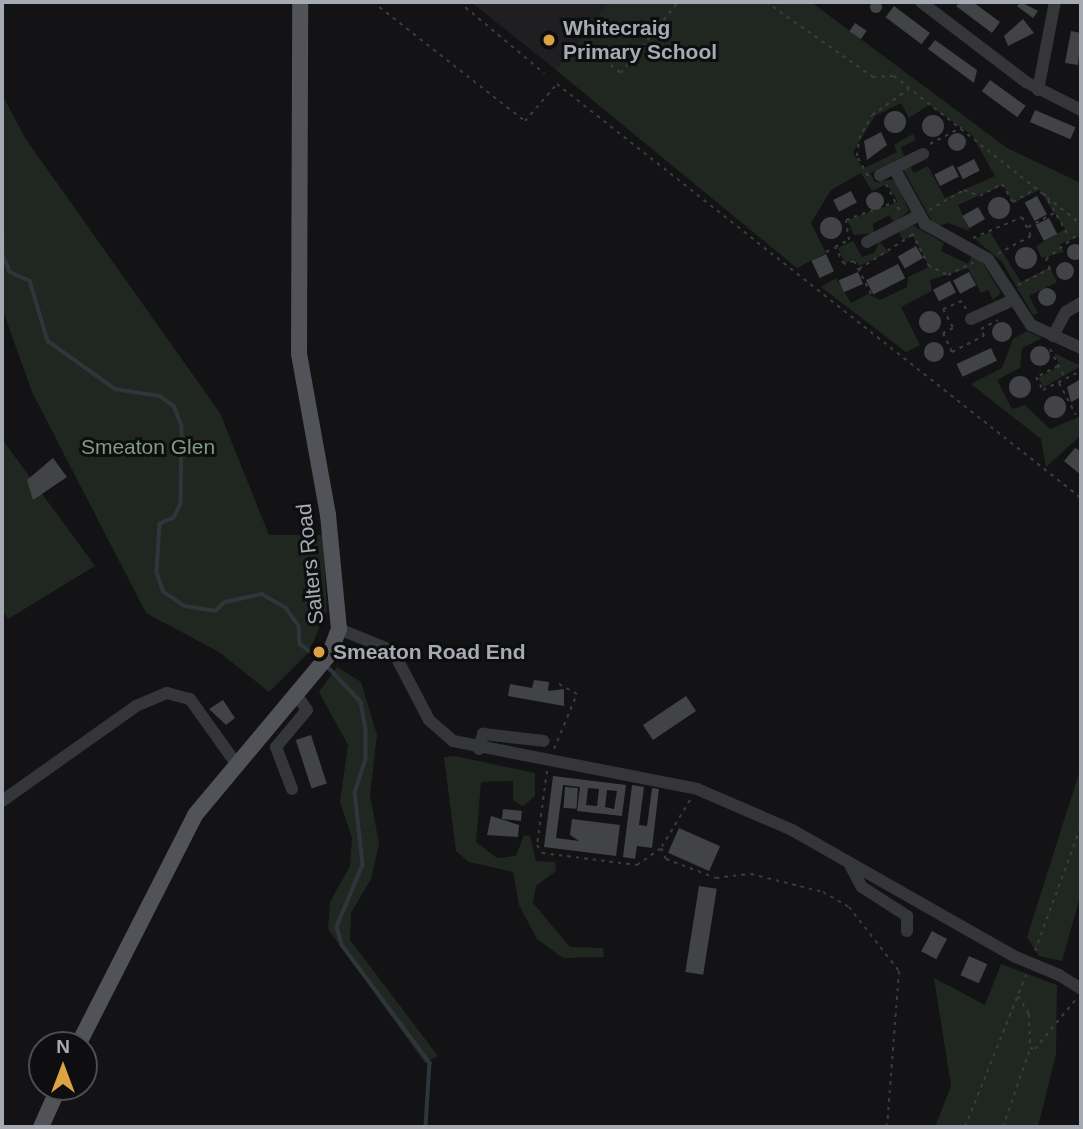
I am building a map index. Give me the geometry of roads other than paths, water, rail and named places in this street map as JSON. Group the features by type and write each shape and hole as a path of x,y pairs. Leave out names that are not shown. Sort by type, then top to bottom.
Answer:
{"main road":[{"name":"Salters Road","path":"85,1031 164,870 235,762 328,655 339,629 328,514 299,354 300,2"},
{"path":"41,1127 53,1101"}],"street":[{"path":"921,2 1038,90 1081,110"},
{"path":"1038,90 1055,2"},
{"path":"880,175 923,154"},
{"path":"894,168 919,215 932,231 988,259 1031,325 1081,348"},
{"path":"867,242 919,215"},
{"path":"971,319 1010,295"},
{"path":"1052,336 1066,312 1081,303"},
{"path":"339,629 393,651 429,720 453,741 548,763 645,774 697,789 848,862 1016,957 1059,975 1081,989"},
{"path":"2,801 136,706 167,693 190,699 235,762"},
{"path":"292,789 276,747 307,710 295,693"},
{"path":"479,749 483,734 544,741"},
{"path":"848,862 862,887 907,916 907,931"}],"waterway":[{"path":"2,183 3,255 10,272 30,281 48,341 115,389 160,396 174,406 182,426 181,504 174,518 160,524 157,573 164,592 185,606 215,611 225,602 262,594 286,608 299,626 300,644 319,658"},
{"path":"327,666 361,702 366,729 366,759 355,792 363,865 337,927 342,945 430,1063 426,1127"}],"place":[{"name":"Whitecraig Primary School","path":"549,40"},
{"name":"Smeaton Road End","path":"319,652"}],"park label":[{"name":"Smeaton Glen","path":"148,447"}]}
